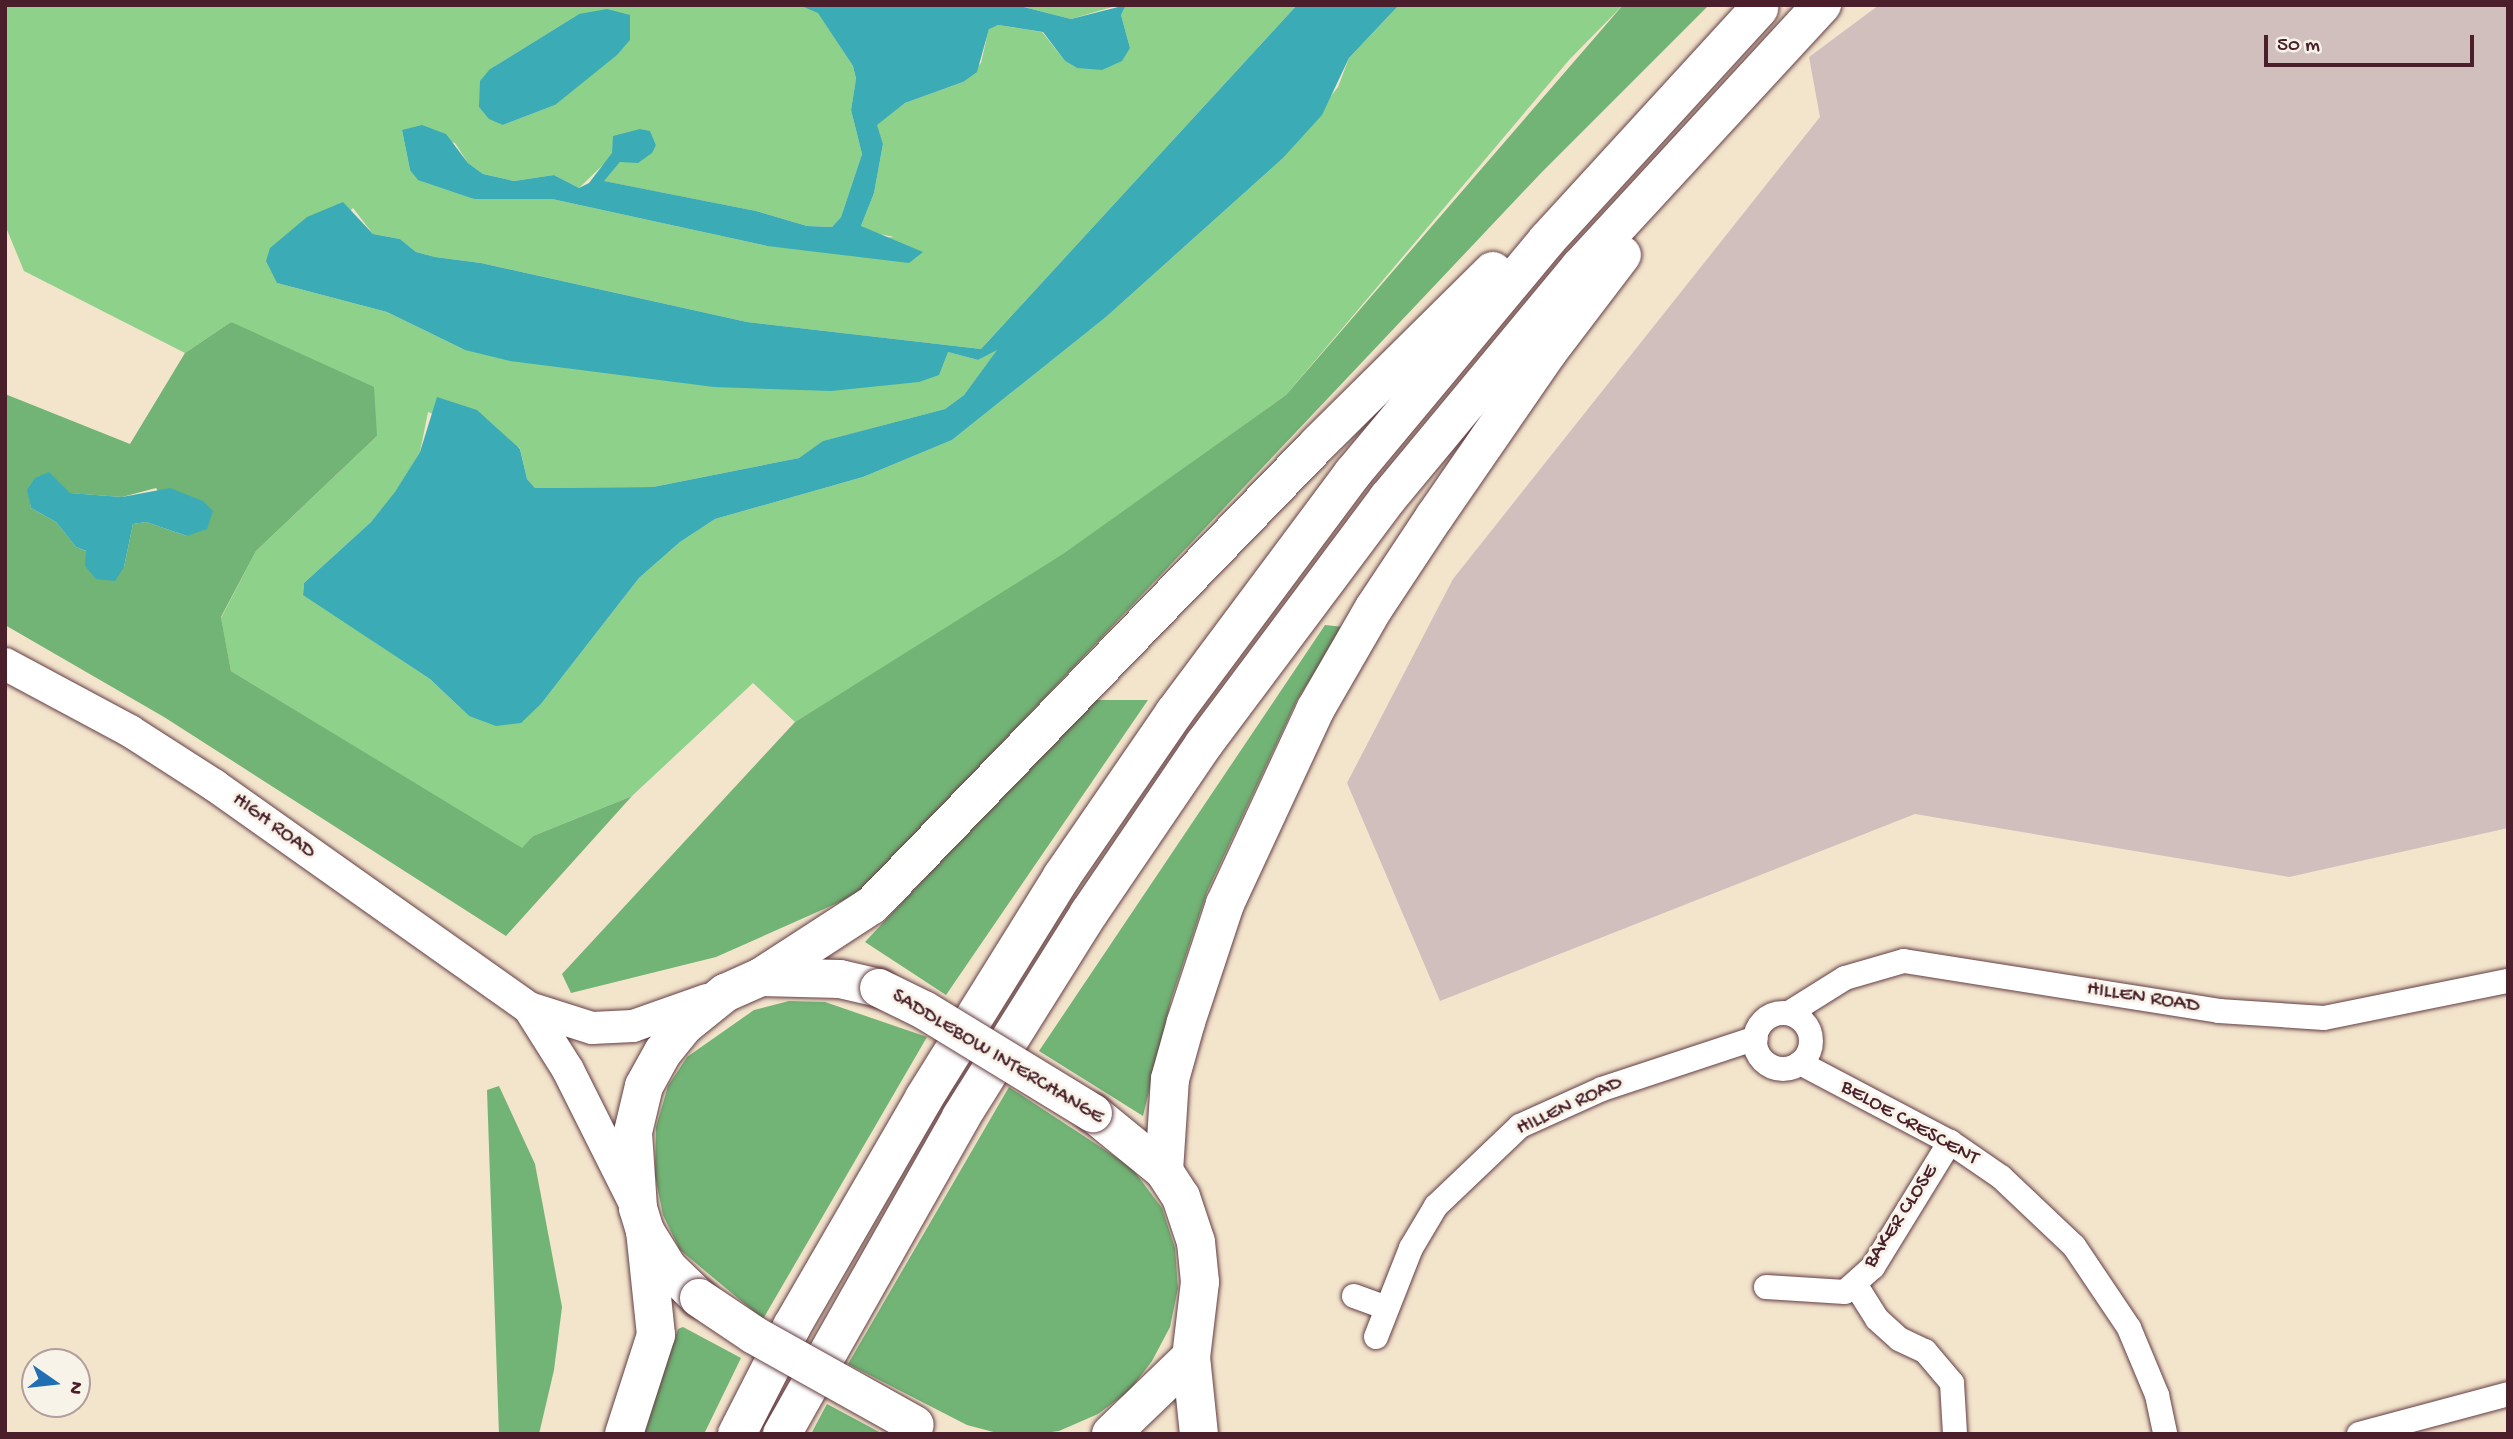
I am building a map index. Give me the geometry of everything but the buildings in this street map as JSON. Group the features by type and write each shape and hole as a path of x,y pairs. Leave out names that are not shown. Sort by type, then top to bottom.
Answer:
{"main road":[{"path":"782,1434 961,1117 1089,913 1204,744 1388,498 1580,267 1787,39 1822,5"},
{"path":"761,977 872,905 1318,444 1760,7"},
{"path":"737,1434 792,1326 924,1098 1062,876 1174,713 1371,452 1547,240 1760,7"},
{"path":"1164,1171 1170,1079 1225,904 1315,710 1374,608 1548,352 1787,39"},
{"name":"SADDLEBOW INTERCHANGE","path":"925,1429 754,1335 699,1298 668,1268 641,1219 633,1132 644,1086 684,1026 725,993 761,977 840,979 879,988 924,1010 1093,1114 1164,1171 1181,1197 1196,1242 1200,1282 1191,1357 1199,1434"},
{"path":"624,1434 656,1335 641,1219"},
{"path":"1111,1434 1191,1357"}],"street":[{"name":"HIGH ROAD","path":"5,664 130,731 193,771 517,1000 592,1028 633,1026 725,993"},
{"name":"HILLEN ROAD","path":"1376,1337 1411,1248 1436,1206 1520,1126 1602,1089 1756,1038 1763,1022 1789,1013 1845,978 1904,961 2219,1011 2324,1018 2508,981"},
{"name":"HIGH ROAD","path":"517,1000 568,1070 641,1219"},
{"path":"1756,1038 1760,1056 1774,1068 1800,1063 1811,1039 1804,1023 1789,1013"},
{"name":"BELOE CRESCENT","path":"1800,1063 1950,1142 2001,1177 2074,1246 2129,1328 2157,1395 2165,1434"},
{"name":"BAKER CLOSE","path":"1766,1287 1845,1292 1873,1267 1950,1142"},
{"path":"1855,1284 1877,1319 1899,1339 1925,1351 1952,1383 1955,1434"},
{"path":"1354,1296 1387,1308"},
{"path":"2359,1434 2508,1394"}],"shaded area":[{"path":"1879,5 2508,5 2508,828 2289,877 1915,814 1440,1001 1347,783 1453,579 1820,117 1809,57"}],"green space":[{"path":"5,5 799,5 818,12 853,66 856,80 851,110 862,154 841,217 832,227 807,226 756,211 603,181 620,162 638,162 656,145 650,132 640,129 579,188 554,175 514,181 483,174 468,163 455,143 402,130 410,170 474,199 552,199 767,246 894,237 869,232 861,226 874,193 883,144 876,125 905,103 963,82 981,63 989,28 998,25 1042,32 1065,61 1077,68 1130,48 1121,15 1126,5 1297,5 981,349 747,322 481,263 435,257 416,252 400,239 373,234 353,208 277,283 387,312 465,350 948,352 978,360 998,349 964,395 945,409 824,441 799,458 653,487 535,488 527,479 520,448 428,412 420,452 395,493 371,522 304,583 303,594 430,679 469,716 520,723 541,704 639,578 680,542 715,519 863,477 952,440 1106,317 1282,159 1338,87 1349,58 1399,5 1623,5 1569,60 1286,395 1053,562 795,722 753,683 632,796 533,836 522,849 231,671 221,618 256,551 377,436 231,322 185,353 24,271 5,225","holes":["579,14 555,105 503,125 490,69"]},
{"path":"1016,5 1119,5 1071,19"},
{"path":"1623,5 1709,5 1541,173 860,893 716,957 571,993 562,974 795,722 1063,554 1286,395"},
{"path":"231,322 374,387 377,436 256,551 221,617 231,671 522,848 533,836 632,796 506,936 164,717 5,625 5,394 130,444 185,353","holes":["156,488 187,536 146,522 133,524 124,567 76,547 56,522 31,508 28,490 122,497"]},
{"path":"1325,625 1344,627 1297,700 1207,892 1171,1000 1143,1116 1039,1051"},
{"path":"1092,700 1148,700 946,995 865,942"},
{"path":"789,1001 825,1002 927,1037 763,1319 680,1250 663,1215 655,1175 656,1127 668,1086 687,1057 754,1010"},
{"path":"499,1086 535,1164 562,1307 554,1370 539,1434 499,1434 487,1090"},
{"path":"1009,1087 1131,1167 1162,1208 1175,1248 1178,1288 1170,1327 1152,1361 1129,1391 1098,1414 1059,1431 1037,1434 1001,1434 967,1425 848,1364"},
{"path":"683,1327 741,1358 704,1434 643,1434 678,1329"},
{"path":"827,1404 883,1434 811,1434"}],"water":[{"path":"799,5 1016,5 1071,19 1126,5 1121,15 1130,48 1122,61 1102,70 1077,68 1065,61 1043,32 998,25 989,29 977,72 963,82 905,103 877,125 883,144 874,193 861,226 923,252 909,263 767,246 552,199 474,199 418,180 410,170 402,130 422,125 446,134 468,163 483,174 514,181 554,175 579,188 589,183 612,153 613,136 640,129 650,131 656,145 652,153 638,163 620,162 604,181 756,211 807,226 832,227 841,217 862,154 851,110 856,79 853,66 818,13"},
{"path":"1297,5 1399,5 1349,58 1322,115 1282,159 1106,317 952,440 863,477 715,519 680,542 639,578 541,704 521,723 496,726 469,716 430,679 303,595 304,583 371,522 395,492 420,452 437,397 477,410 520,449 527,479 535,488 653,487 799,458 823,441 945,409 964,395 997,350 978,360 948,352 939,375 919,382 831,391 714,387 510,361 465,350 387,312 277,283 266,261 270,248 307,217 343,202 373,234 400,239 416,252 435,257 481,263 747,322 981,349"},
{"path":"607,9 630,15 630,40 617,55 555,105 503,125 489,119 479,107 480,81 490,69 579,14"},
{"path":"49,472 70,493 122,497 170,488 203,501 213,511 207,529 187,536 146,522 133,524 124,567 115,581 96,579 85,566 86,551 76,547 56,522 31,508 27,490 35,478"}]}
